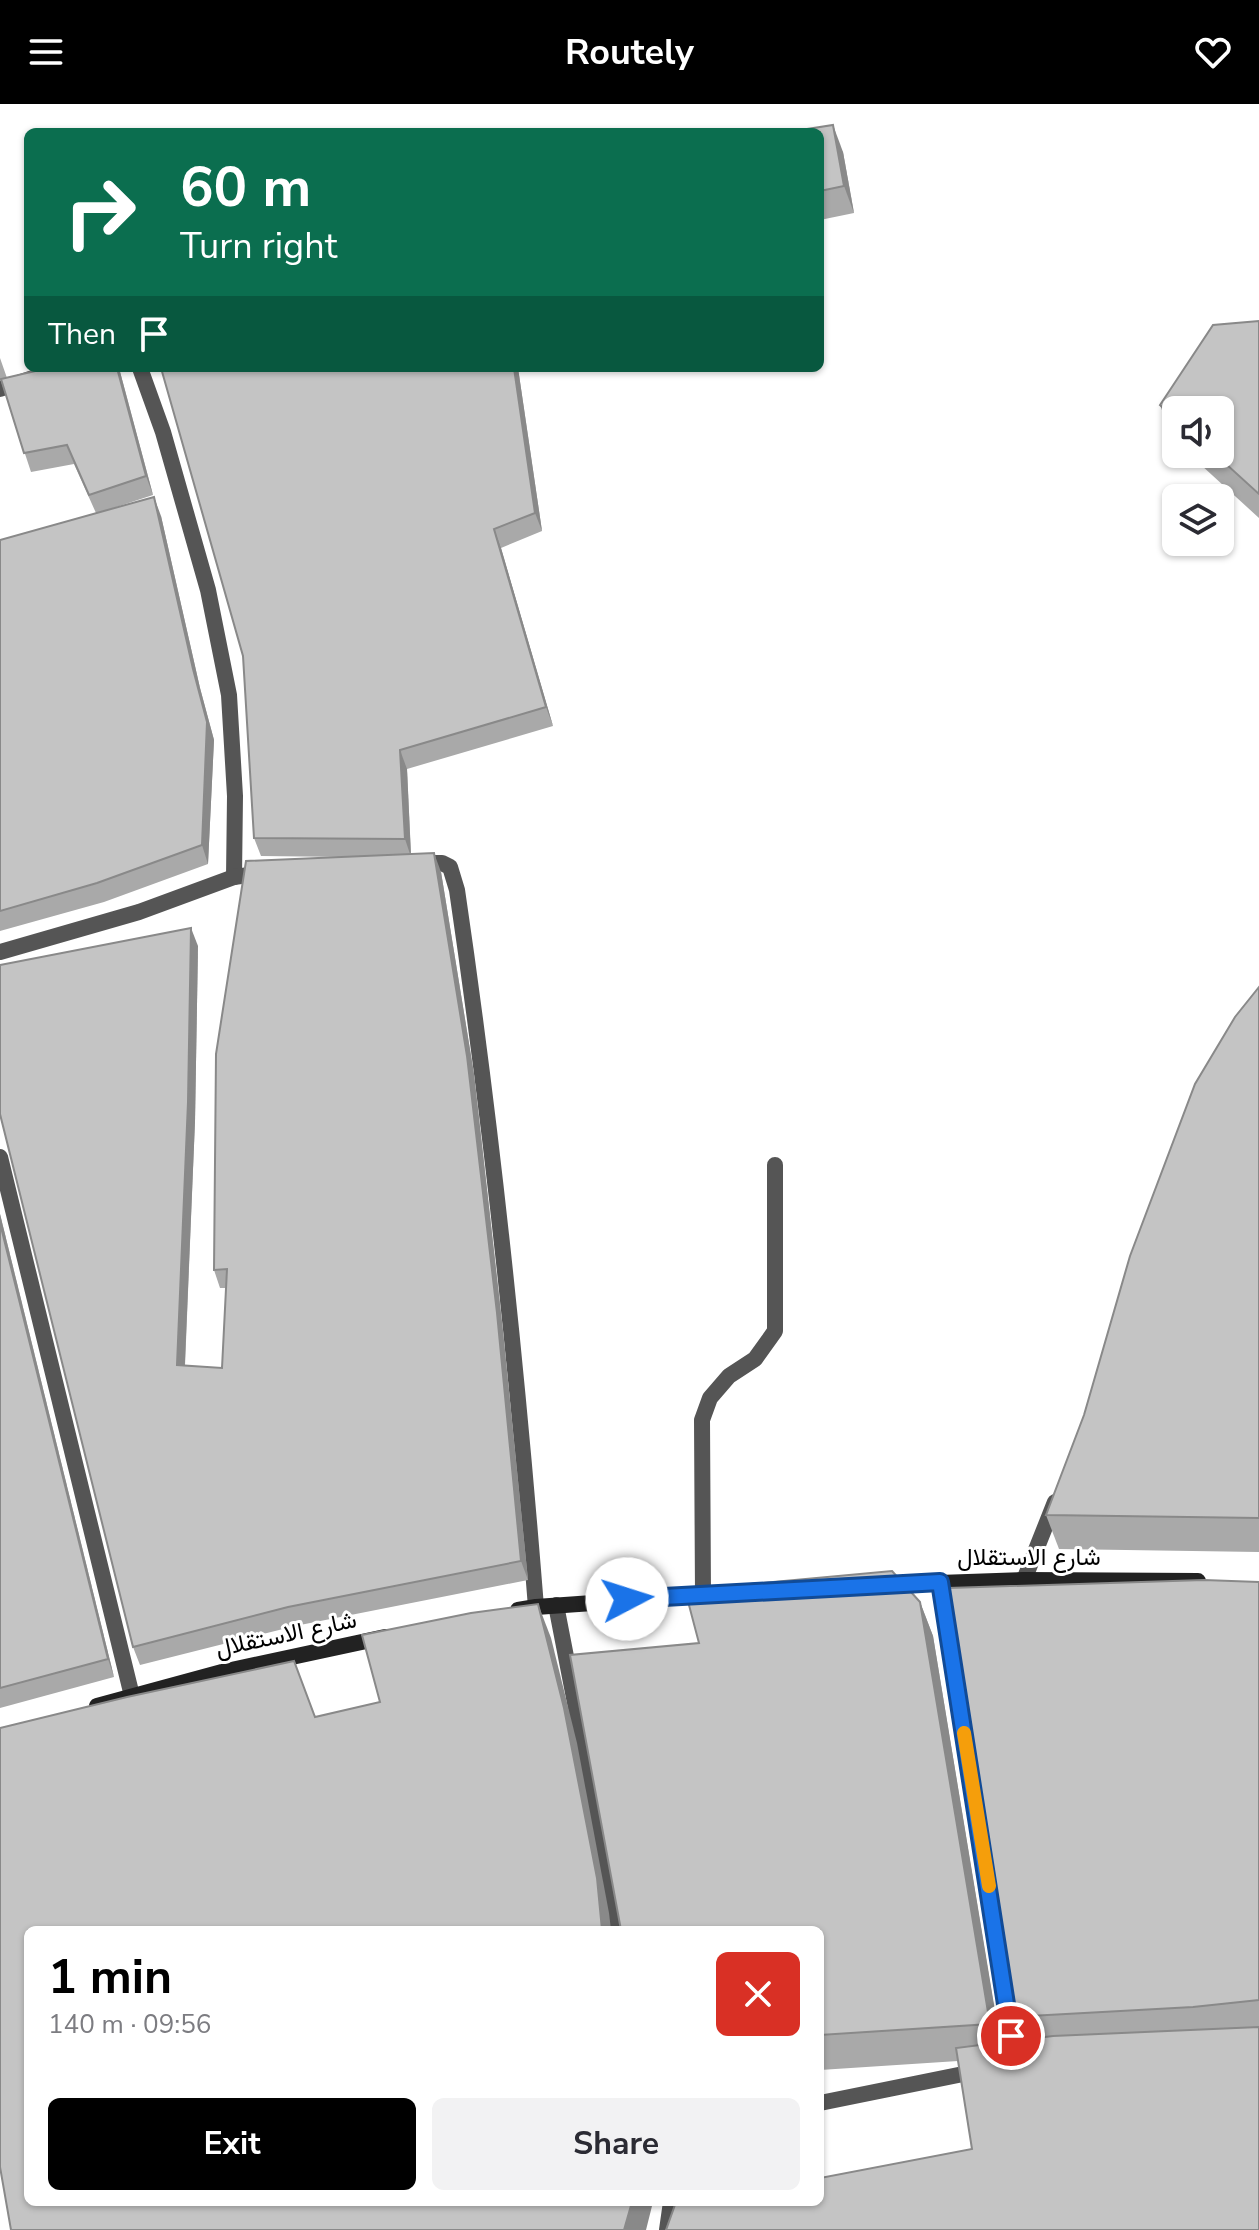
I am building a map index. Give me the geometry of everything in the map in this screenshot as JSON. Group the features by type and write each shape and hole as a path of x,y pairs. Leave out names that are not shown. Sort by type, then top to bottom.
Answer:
{"street":[{"path":"0,389 51,372"},
{"path":"141,372 163,432 208,590 229,695 235,796 234,877"},
{"path":"406,864 442,863 450,867 457,890 490,1141 524,1451 536,1607"},
{"path":"0,952 139,912 234,877 279,871"},
{"path":"0,1157 132,1696"},
{"path":"497,1614 556,1605 711,1595 702,1420 710,1398 729,1376 755,1359 775,1331 775,1165"},
{"path":"1024,1580 1062,1480"},
{"name":"شارع الاستقلال","path":"861,1586 1024,1580 1215,1581"},
{"path":"824,2102 1023,2064 940,1582"},
{"path":"556,1605 618,1926"},
{"name":"شارع الاستقلال","path":"86,1709 222,1672 400,1634"},
{"path":"667,2230 670,2206"}],"building":[{"path":"833,125 844,186 824,190 824,128 814,128"},
{"path":"1259,321 1259,494 1230,468 1234,468 1234,396 1166,396 1213,325"},
{"path":"31,372 118,372 146,476 89,495 67,445 24,453 1,379"},
{"path":"162,372 515,372 535,513 494,529 546,707 400,750 405,839 254,838 243,656"},
{"path":"154,497 207,722 202,845 97,883 0,911 0,540"},
{"path":"434,853 467,1056 497,1313 521,1561 288,1607 133,1647 0,1114 0,965 191,928 188,1102 177,1365 222,1368 227,1269 214,1270 216,1054 246,861"},
{"path":"1259,987 1259,1518 1046,1515 1084,1415 1130,1256 1195,1084 1235,1017"},
{"path":"0,1223 108,1659 0,1688"},
{"path":"892,1571 920,1602 990,2024 824,2035 824,1926 620,1926 570,1655 699,1643 685,1590"},
{"path":"1204,1580 1259,1582 1259,2000 1193,2007 1011,2017 949,1588"},
{"path":"538,1604 564,1708 597,1878 602,1926 24,1926 24,2206 631,2206 624,2230 11,2230 0,2167 0,1728 294,1661 315,1717 380,1702 362,1635 471,1613"},
{"path":"1259,2027 1259,2230 666,2230 675,2206 824,2206 824,2177 972,2149 956,2048 1053,2036"}],"slow traffic":[{"path":"964,1733 989,1886"}],"route":[{"path":"627,1599 940,1582 1011,2036"}]}
